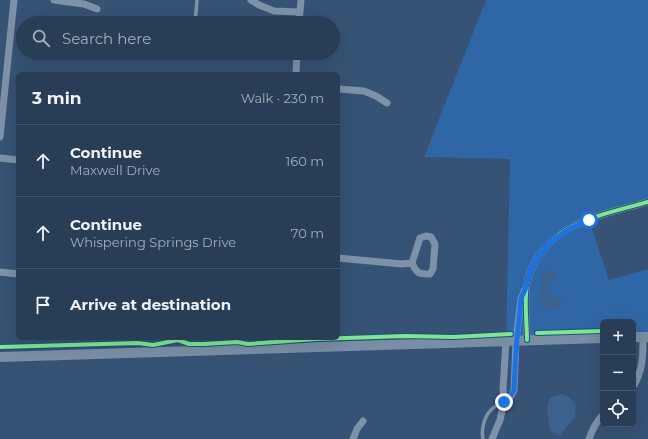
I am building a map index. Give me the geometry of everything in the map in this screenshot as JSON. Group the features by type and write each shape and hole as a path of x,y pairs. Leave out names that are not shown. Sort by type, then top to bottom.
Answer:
{"main road":[{"path":"0,358 600,338"}],"street":[{"path":"0,137 3,84 14,0"},
{"path":"54,0 84,4 97,9"},
{"path":"251,0 274,11 299,12"},
{"path":"299,16 301,0"},
{"path":"296,72 297,60"},
{"path":"340,89 364,91 388,103"},
{"path":"0,158 16,160"},
{"path":"492,439 500,420 504,402 511,341 521,299 530,272 536,260 548,245 565,230 583,222 648,202"},
{"path":"426,236 430,238 435,244 433,269 430,274 420,274 416,271 412,263 420,238 426,236"},
{"path":"340,258 402,264 412,263"},
{"path":"0,272 16,274"},
{"path":"526,286 528,340"},
{"path":"636,382 643,359 641,337"},
{"path":"227,340 230,350"},
{"path":"230,350 232,340"},
{"path":"504,402 514,390 511,341"},
{"path":"588,439 600,417"},
{"path":"353,439 357,428 363,421"}],"lane":[{"path":"196,16 197,0"},
{"path":"483,439 482,431 486,417 490,410 504,402"}],"shaded area":[{"path":"486,0 648,0 648,202 589,220 609,280 648,269 648,337 636,337 636,319 600,319 600,338 506,341 510,159 424,157"},
{"path":"545,270 554,272 555,278 549,285 549,293 564,302 562,306 548,310 540,305 538,299 542,281 541,274"},
{"path":"561,394 570,397 576,406 575,418 566,427 561,436 550,431 547,407 550,398"}],"cycle path":[{"path":"527,340 526,292 528,281 533,265 552,240 567,229 586,220 648,202"},
{"path":"537,333 600,331"},
{"path":"340,338 405,336 454,337 511,334"},
{"path":"0,347 138,343 153,345 178,340"},
{"path":"178,340 189,344 237,342 248,344 302,340"}],"route":[{"path":"504,402 514,390 516,341 521,299 531,268 548,245 565,230 578,223 589,220"}]}
